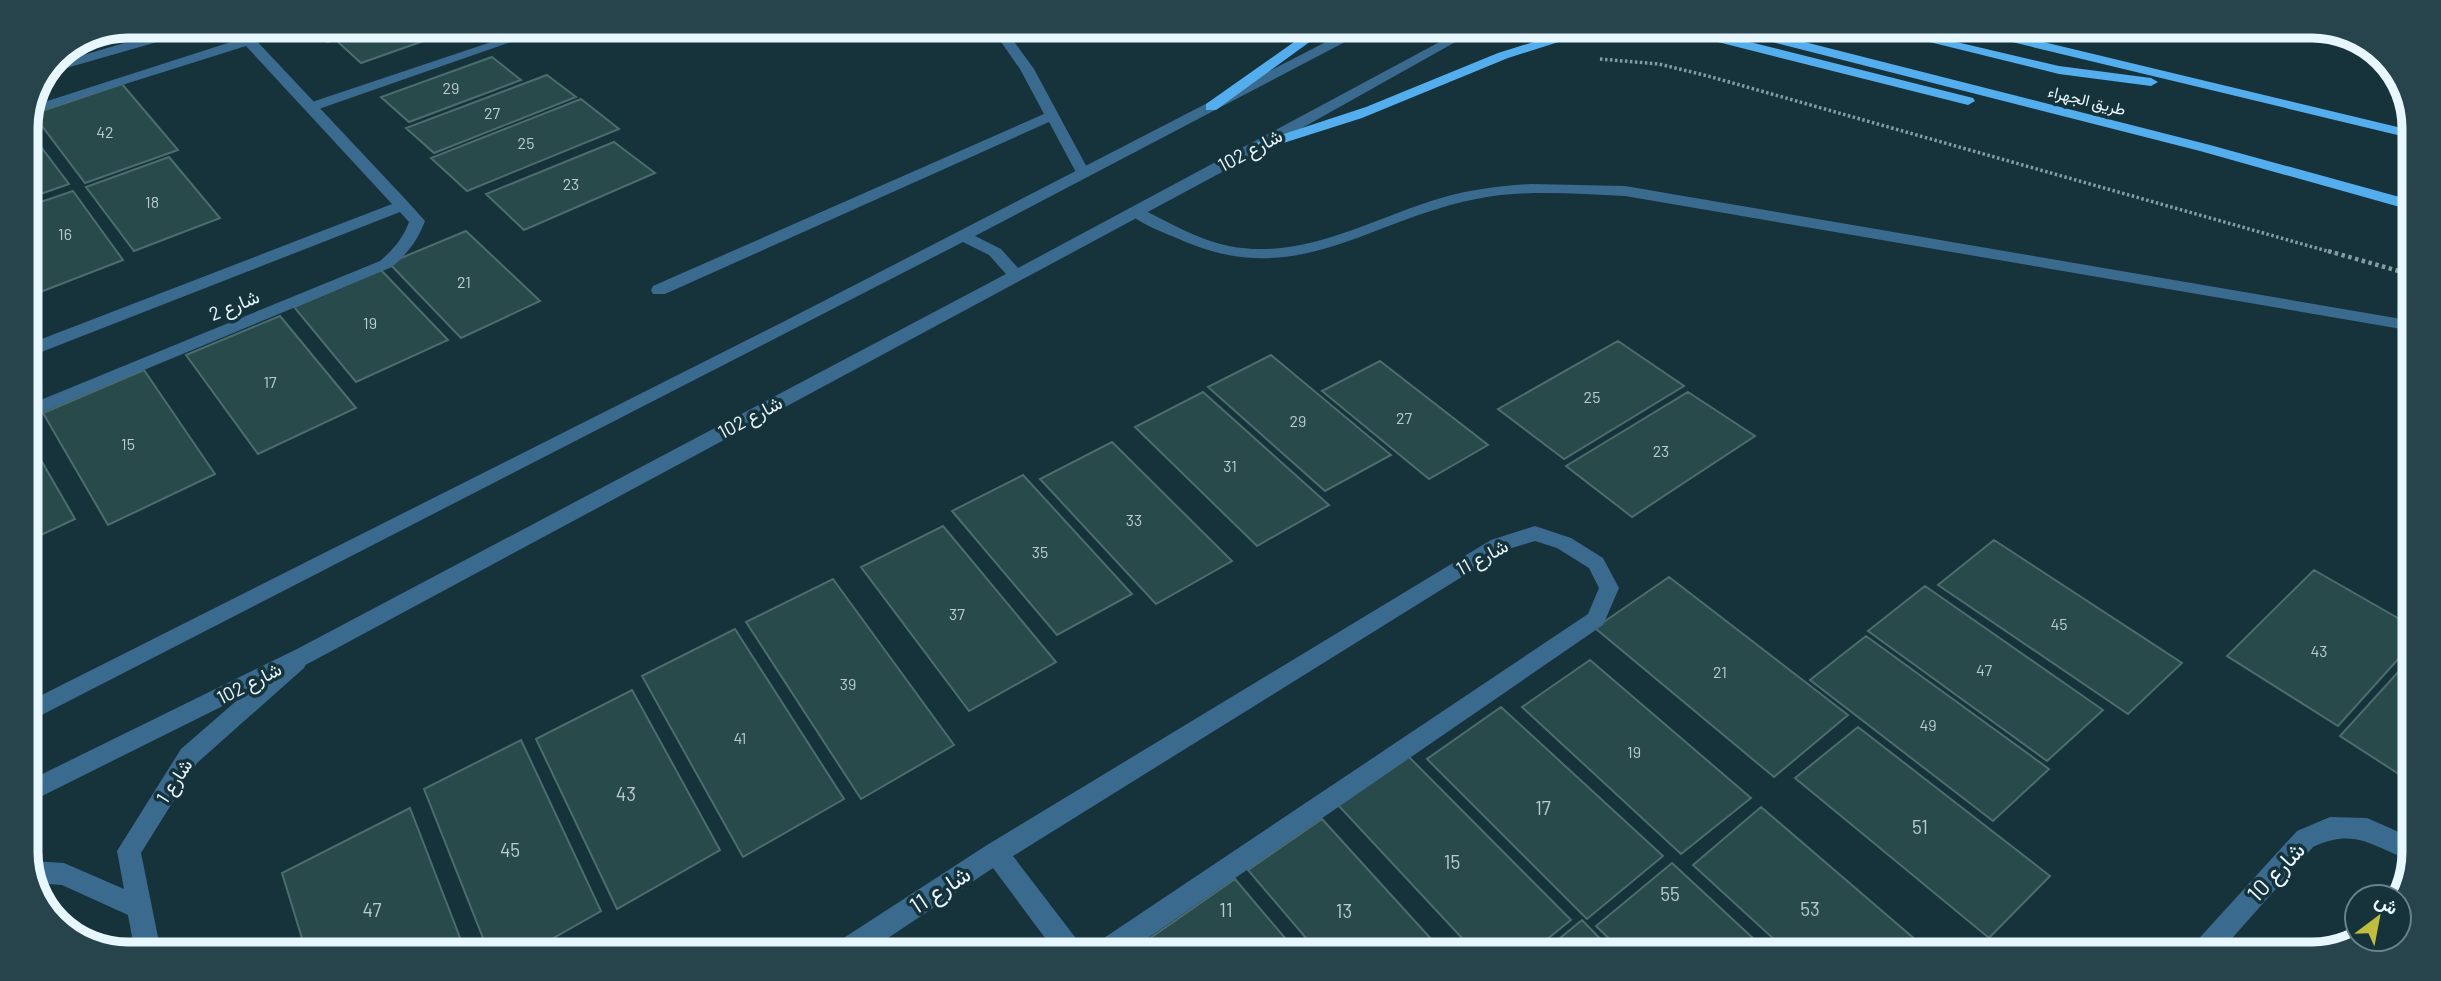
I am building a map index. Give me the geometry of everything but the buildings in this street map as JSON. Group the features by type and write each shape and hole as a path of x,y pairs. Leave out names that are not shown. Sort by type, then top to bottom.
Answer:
{"highway":[{"path":"1211,107 1309,38"},
{"path":"1258,147 1370,111 1495,56 1553,38"},
{"path":"1718,38 1969,102 2204,148"},
{"name":"طريق الجهراء","path":"1774,38 2204,148 2402,203"},
{"path":"1921,38 2059,70 2249,95"},
{"path":"2012,38 2402,132"}],"street":[{"name":"شارع 2","path":"65,65 157,38"},
{"name":"شارع 2","path":"38,408 386,264 404,249 413,235 417,220 249,41 242,38"},
{"path":"311,107 515,38"},
{"path":"1005,38 1027,69 1083,173"},
{"path":"39,707 1345,38"},
{"name":"شارع 102","path":"39,788 305,655 1258,147 1456,38"},
{"path":"41,107 249,41"},
{"path":"659,290 1051,116"},
{"path":"1135,211 1193,240 1230,252 1264,255 1302,250 1474,195 1524,188 1625,191 2402,324"},
{"name":"شارع 2","path":"38,347 403,205"},
{"path":"962,236 995,252 1016,275"},
{"name":"شارع 11","path":"860,942 996,853 1498,545 1535,533 1564,543 1596,563 1609,588 1596,619 1120,942"},
{"name":"شارع 1","path":"146,942 129,851 189,756 305,655"},
{"name":"شارع 10","path":"2213,942 2305,839 2330,828 2367,829 2402,846"},
{"path":"996,853 1063,942"},
{"path":"41,873 64,874 138,907"}],"path":[{"path":"1588,61 1601,59 1659,64 1708,76 2402,272"}]}
